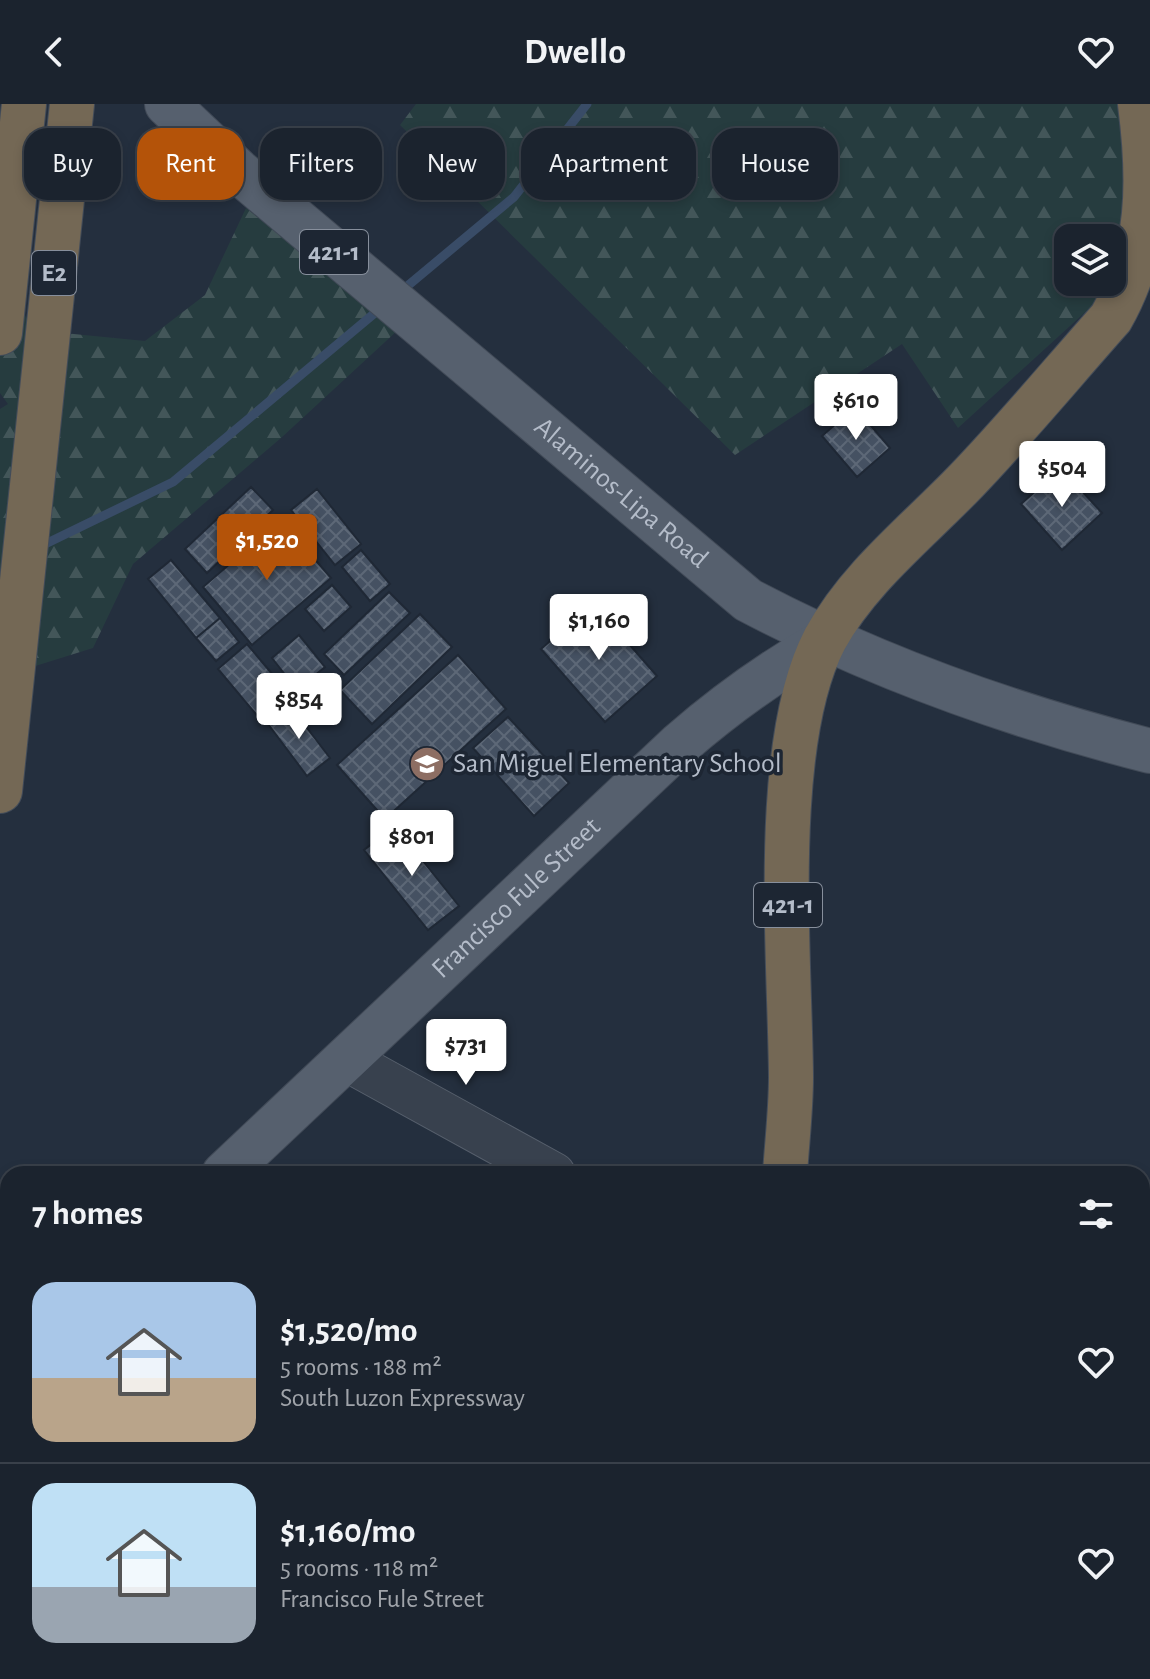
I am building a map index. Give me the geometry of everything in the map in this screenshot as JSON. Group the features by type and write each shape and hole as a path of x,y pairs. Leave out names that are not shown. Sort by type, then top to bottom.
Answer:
{"highway":[{"name":"E2","path":"0,333 24,104"},
{"path":"825,641 873,575 924,520 965,482 1111,318 1128,291 1147,250 1148,181 1140,104"},
{"name":"E2","path":"0,791 71,106"},
{"name":"421-1","path":"786,1166 791,1082 788,877 791,796 795,751 806,698 825,641"}],"main road":[{"name":"Alaminos-Lipa Road","path":"167,104 238,171 748,600 825,641 961,694 1065,729 1150,751"},
{"name":"Francisco Fule Street","path":"232,1166 727,704 772,671 825,641"}],"street":[{"path":"345,1059 539,1166"}],"green space":[{"path":"416,104 1125,104 1150,253 1126,275 1126,224 1054,224 1054,296 1103,296 958,428 902,344 735,455 476,200 505,200 505,128 403,128 400,125"},
{"path":"246,208 398,330 281,438 133,564 93,648 0,677 0,409 8,404 0,393 0,269 33,330 145,341 205,295"}],"building":[{"path":"855,407 890,448 857,477 822,436"},
{"path":"1061,468 1102,513 1062,550 1021,504"},
{"path":"251,487 273,510 207,573 185,549"},
{"path":"317,489 361,544 335,565 291,510"},
{"path":"281,520 331,578 252,645 203,587"},
{"path":"361,550 390,584 370,601 342,567"},
{"path":"171,560 220,618 196,638 148,579"},
{"path":"332,585 351,607 324,631 305,609"},
{"path":"389,592 410,613 344,675 324,654"},
{"path":"593,603 657,676 605,722 541,649"},
{"path":"420,614 452,647 372,724 340,690"},
{"path":"220,618 239,642 216,661 196,638"},
{"path":"299,635 325,667 297,690 272,658"},
{"path":"247,644 289,694 260,719 218,669"},
{"path":"458,655 506,709 385,819 337,765"},
{"path":"291,707 330,758 307,776 268,724"},
{"path":"508,717 569,783 534,816 473,748"},
{"path":"395,826 459,906 428,930 364,850"}],"waterway":[{"path":"399,293 514,197 587,104"},
{"path":"39,547 173,482 382,307"}],"place":[{"name":"San Miguel Elementary School","path":"427,764"}]}
